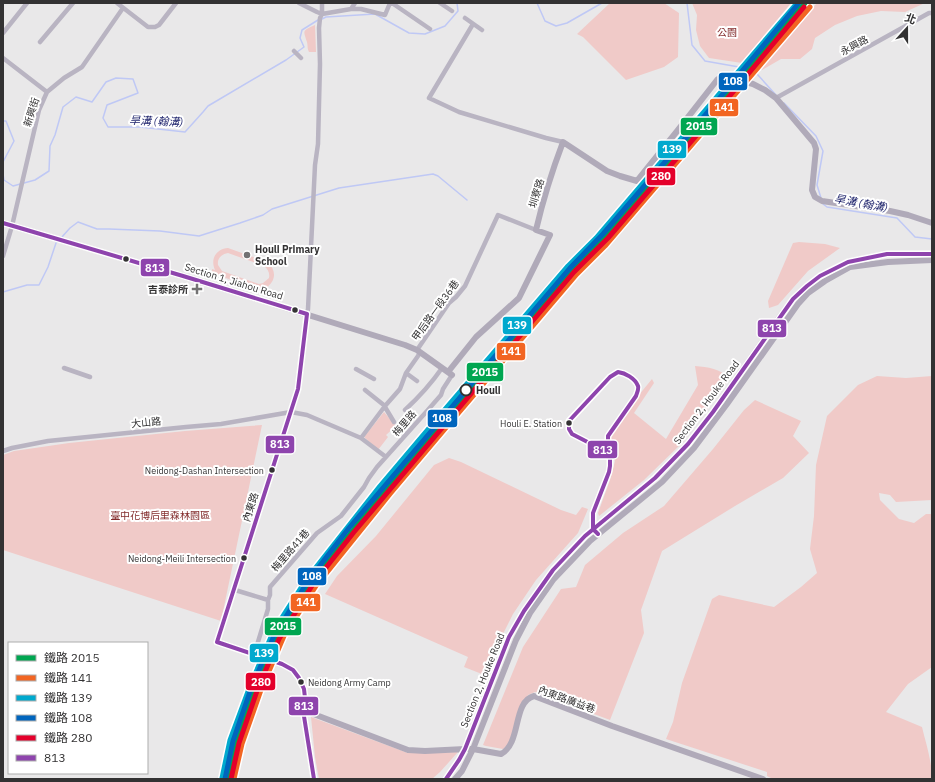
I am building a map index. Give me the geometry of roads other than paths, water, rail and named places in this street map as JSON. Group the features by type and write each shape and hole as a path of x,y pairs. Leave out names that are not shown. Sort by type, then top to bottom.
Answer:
{"street":[{"path":"3,32 27,3"},
{"path":"40,42 73,3"},
{"path":"117,3 148,27 155,27 159,25 176,3"},
{"path":"299,3 320,18"},
{"path":"307,314 315,165 318,144 320,18 322,3"},
{"path":"351,9 355,3"},
{"path":"320,18 351,9 361,9 386,15 391,3 430,29"},
{"path":"440,3 452,11"},
{"name":"新興街","path":"3,256 12,226 39,110 47,92 82,66 123,8"},
{"name":"永興路","path":"776,98 932,13"},
{"path":"465,18 482,30"},
{"path":"473,24 429,98 459,112 563,142 607,171 636,181 717,80 726,76 753,84 766,90 776,98 814,143 816,149 812,190 814,197 822,201 902,213 932,223"},
{"path":"294,51 300,58"},
{"path":"3,58 47,92"},
{"name":"圳寮路","path":"536,230 540,212 563,142"},
{"name":"甲后路一段36巷","path":"418,351 449,303 465,286 498,215 536,230"},
{"name":"Section 1, Jiahou Road","path":"3,223 405,344 450,373"},
{"path":"450,373 476,337 518,298 550,235 536,230"},
{"name":"Section 2, Houke Road","path":"446,779 465,749 509,637 524,611 553,570 585,536 655,478 688,444 713,412 793,299 820,276 848,262 887,254 932,254"},
{"name":"Section 2, Houke Road","path":"455,779 462,771 473,749 516,640 530,613 553,580 590,541 662,482 694,448 727,404 782,325 808,293 825,281 850,267 888,262 932,260"},
{"name":"內東路","path":"254,655 217,642 235,590 298,389 307,314"},
{"path":"361,438 400,388 406,373 418,356 418,351"},
{"path":"64,368 90,377"},
{"path":"405,410 426,390 442,368"},
{"path":"356,369 374,380"},
{"path":"578,437 570,431 569,421 610,377 617,372 621,372 626,374 637,384 638,389 636,396 608,436 607,442 611,459 610,467 592,515 593,529"},
{"path":"406,373 417,381"},
{"name":"梅里路","path":"386,457 442,395 450,373"},
{"path":"365,390 385,407 394,422"},
{"path":"291,412 307,415 361,438 386,457"},
{"name":"大山路","path":"3,451 48,442 221,424 291,412"},
{"name":"梅里路41巷","path":"254,655 268,609 270,587 317,533 341,516 364,488 368,478 386,457"},
{"path":"235,590 268,600"},
{"path":"254,655 282,664 293,670 304,689 304,710 314,779"},
{"name":"內東路廣益巷","path":"304,710 408,750 425,751 473,749 501,754 505,752 511,743 523,705 529,698 534,696 612,726 763,779"}],"waterway":[{"name":"旱溝 (翰溝)","path":"322,19 326,17 375,14 409,33 425,34 445,26 458,11 457,3"},
{"name":"旱溝 (翰溝)","path":"537,3 545,21 556,26 567,23 602,3"},
{"name":"旱溝 (翰溝)","path":"687,3 692,45 705,61 739,67"},
{"name":"旱溝 (翰溝)","path":"3,174 4,180 13,186 35,180 49,171 50,146 55,135 63,107 76,97 92,102 106,82 116,78 133,79 138,93 107,105 103,118 108,127 140,127 185,132 208,106 286,60 304,47 300,38 302,30 318,20"},
{"name":"旱溝 (翰溝)","path":"749,71 757,74 776,95"},
{"name":"旱溝 (翰溝)","path":"784,103 816,136 823,151 817,185 821,198"},
{"name":"旱溝 (翰溝)","path":"3,121 6,121 14,141 3,162"},
{"path":"61,238 78,222 97,229 160,231 199,236 263,215 272,209 339,188 433,174 438,176 467,200"},
{"name":"旱溝 (翰溝)","path":"823,204 827,207 897,218 915,237 932,239"},
{"path":"3,292 27,285 39,285 58,241"}],"rail line":[{"name":"139","path":"222,778 230,740 250,686 274,630 306,580 380,486 446,408 568,266 596,238 797,3"},
{"name":"108","path":"225,779 233,741 252,686 274,636 308,581 349,528 570,268 603,234 702,119 799,3"},
{"name":"2015","path":"228,779 236,742 255,688 279,633 311,583 385,490 451,412 573,270 600,242 805,3"},
{"name":"280","path":"231,779 239,743 258,688 279,639 313,584 354,532 574,272 608,238 804,7"},
{"name":"141","path":"234,779 242,744 261,690 284,636 316,586 390,494 577,274 605,246 810,7"}],"place":[{"name":"Houli Primary School","path":"247,255"},
{"name":"吉泰診所","path":"197,289"},
{"name":"Houli","path":"466,390"},
{"name":"Houli E. Station","path":"569,423"},
{"name":"Neidong-Dashan Intersection","path":"272,470"},
{"name":"Neidong-Meili Intersection","path":"244,558"},
{"name":"Neidong Army Camp","path":"301,682"}],"park label":[{"name":"公園","path":"727,32"},
{"name":"臺中花博后里森林園區","path":"160,515"}]}
